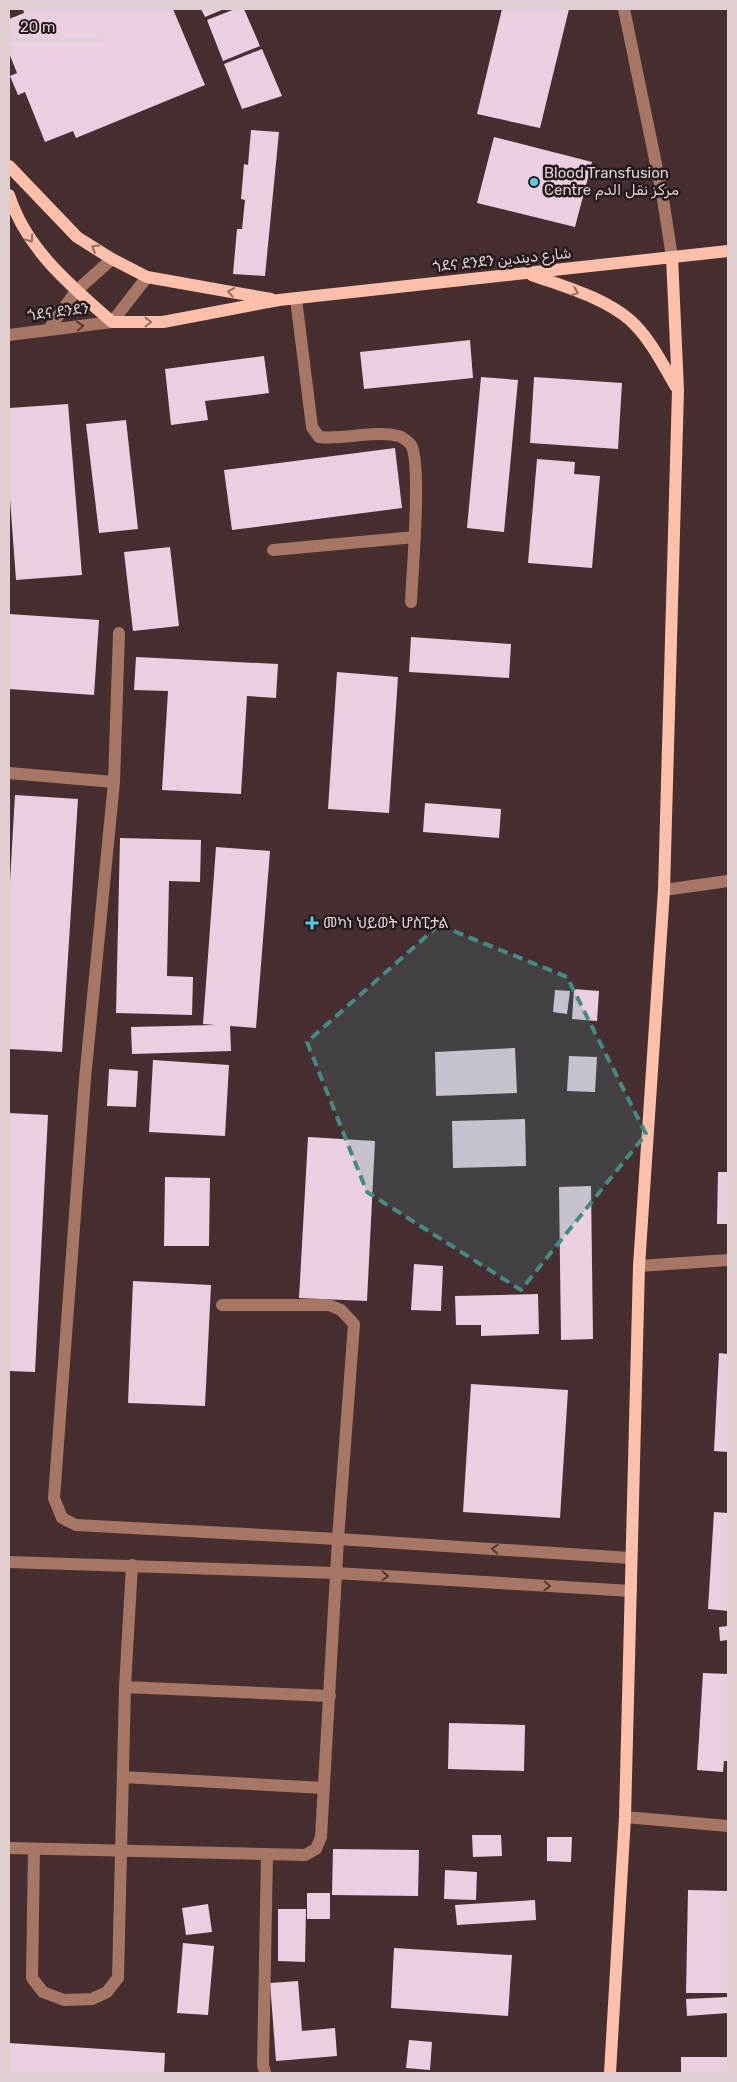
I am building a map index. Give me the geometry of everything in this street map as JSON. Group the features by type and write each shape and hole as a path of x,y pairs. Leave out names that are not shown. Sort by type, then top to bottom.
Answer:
{"main road":[{"name":"ጎደና ደንደን شارع ديندين","path":"9,166 77,236 112,259 147,277 278,300"},
{"path":"9,195 25,232 36,248 76,291 112,322"},
{"name":"ጎደና ደንደን شارع ديندين","path":"112,322 163,322 278,300 728,251"},
{"path":"610,2073 625,1817 638,1266 664,890 678,390 672,257"},
{"path":"530,274 604,303 630,321 652,346 678,390"}],"street":[{"path":"624,9 662,193 672,257"},
{"path":"48,330 76,291 112,259"},
{"path":"112,322 147,277"},
{"path":"296,299 312,427 319,437 401,436 412,446 416,465 415,537 410,602"},
{"name":"ጎደና ደንደን","path":"9,335 112,322"},
{"path":"273,550 415,537"},
{"path":"120,632 114,782 85,1079 54,1498 62,1518 76,1525 338,1539 631,1558"},
{"path":"9,773 114,782"},
{"path":"664,890 728,880"},
{"path":"638,1266 728,1260"},
{"path":"9,1848 305,1856 316,1849 322,1837 338,1539 354,1324 341,1310 329,1304 222,1305"},
{"path":"9,1562 336,1573 631,1591"},
{"path":"34,1850 32,1978 43,1992 64,2000 92,1999 107,1992 118,1978 125,1687 132,1565"},
{"path":"125,1687 330,1696"},
{"path":"123,1777 324,1788"},
{"path":"625,1817 728,1826"},
{"path":"265,2073 263,2065 266,1855"}],"highlighted area":[{"path":"439,925 567,977 646,1134 521,1290 367,1192 307,1042"}],"building":[{"path":"23,9 173,9 205,85 76,138 73,131 45,142 25,92 18,95 10,76 17,73 9,53 9,19 24,13"},
{"path":"201,9 224,9 205,17"},
{"path":"235,9 244,9 260,46 223,61 207,20"},
{"path":"502,9 569,9 540,128 477,114"},
{"path":"262,49 282,96 242,109 224,64"},
{"path":"251,130 279,132 265,276 233,274 237,229 242,229 245,200 241,199 244,164 248,165"},
{"name":"Blood Transfusion Centre مركز نقل الدم","path":"494,137 592,162 575,227 477,203"},
{"path":"470,340 473,378 364,389 360,352"},
{"path":"264,356 269,393 205,401 208,420 171,425 165,369"},
{"path":"481,377 518,380 504,532 467,528"},
{"path":"534,377 622,383 618,449 530,443"},
{"path":"68,404 82,575 16,580 9,485 9,408"},
{"path":"126,420 138,529 99,533 86,424"},
{"path":"395,448 402,508 232,530 224,470"},
{"path":"537,459 575,462 574,474 600,476 592,568 528,563"},
{"path":"170,547 179,626 133,631 124,552"},
{"path":"9,614 99,620 94,695 9,689"},
{"path":"411,637 511,644 509,678 409,672"},
{"path":"136,657 278,664 276,698 247,696 241,794 162,790 168,691 134,690"},
{"path":"337,672 398,677 389,813 328,809"},
{"path":"15,795 78,799 62,1052 9,1049 9,899"},
{"path":"425,803 501,809 499,838 423,832"},
{"path":"120,838 201,840 200,882 169,881 167,976 193,977 192,1015 116,1013"},
{"path":"216,847 270,851 256,1028 230,1026 231,1051 132,1054 131,1027 215,1025 203,1024"},
{"path":"574,989 599,991 597,1021 572,1019"},
{"path":"555,990 570,991 567,1014 553,1012"},
{"path":"515,1048 517,1093 436,1096 435,1052"},
{"path":"569,1056 597,1057 595,1092 567,1091"},
{"path":"153,1060 229,1065 225,1136 149,1132"},
{"path":"109,1069 138,1071 136,1107 107,1106"},
{"path":"9,1113 48,1115 35,1372 9,1371"},
{"path":"525,1119 526,1166 453,1168 452,1121"},
{"path":"308,1137 375,1141 367,1301 299,1298"},
{"path":"718,1172 728,1172 728,1224 717,1224"},
{"path":"165,1177 210,1178 209,1246 164,1246"},
{"path":"591,1186 593,1339 561,1340 559,1187"},
{"path":"414,1264 443,1266 441,1311 411,1310"},
{"path":"133,1281 211,1285 205,1406 128,1403"},
{"path":"538,1294 539,1334 481,1336 481,1325 456,1325 455,1296"},
{"path":"719,1353 728,1354 728,1452 714,1451"},
{"path":"471,1384 568,1390 560,1518 463,1512"},
{"path":"714,1512 728,1513 728,1611 708,1609"},
{"path":"728,1626 728,1640 720,1641 719,1627"},
{"path":"703,1673 728,1674 728,1761 724,1761 723,1772 697,1770"},
{"path":"449,1723 525,1725 524,1771 448,1769"},
{"path":"472,1835 501,1835 502,1856 473,1857"},
{"path":"547,1837 572,1837 571,1862 547,1861"},
{"path":"333,1849 419,1850 418,1896 332,1895"},
{"path":"445,1870 477,1872 476,1900 444,1899"},
{"path":"688,1890 728,1891 728,1993 686,1993"},
{"path":"307,1893 330,1893 330,1919 307,1919"},
{"path":"535,1900 536,1920 457,1925 455,1905"},
{"path":"208,1904 212,1932 186,1935 182,1908"},
{"path":"278,1909 306,1909 305,1962 278,1961"},
{"path":"183,1943 214,1946 208,2015 177,2013"},
{"path":"394,1948 512,1955 508,2016 391,2008"},
{"path":"298,1981 302,2031 335,2028 337,2056 276,2061 270,1983"},
{"path":"728,1997 728,2013 687,2016 686,1999"},
{"path":"409,2040 432,2042 430,2070 406,2068"},
{"path":"9,2043 165,2053 164,2073 9,2073"},
{"path":"681,2057 728,2057 728,2073 681,2073"}],"place":[{"name":"Blood Transfusion Centre مركز نقل الدم","path":"534,182"},
{"name":"መካነ ህይወት ሆስፒታል","path":"312,923"}]}
